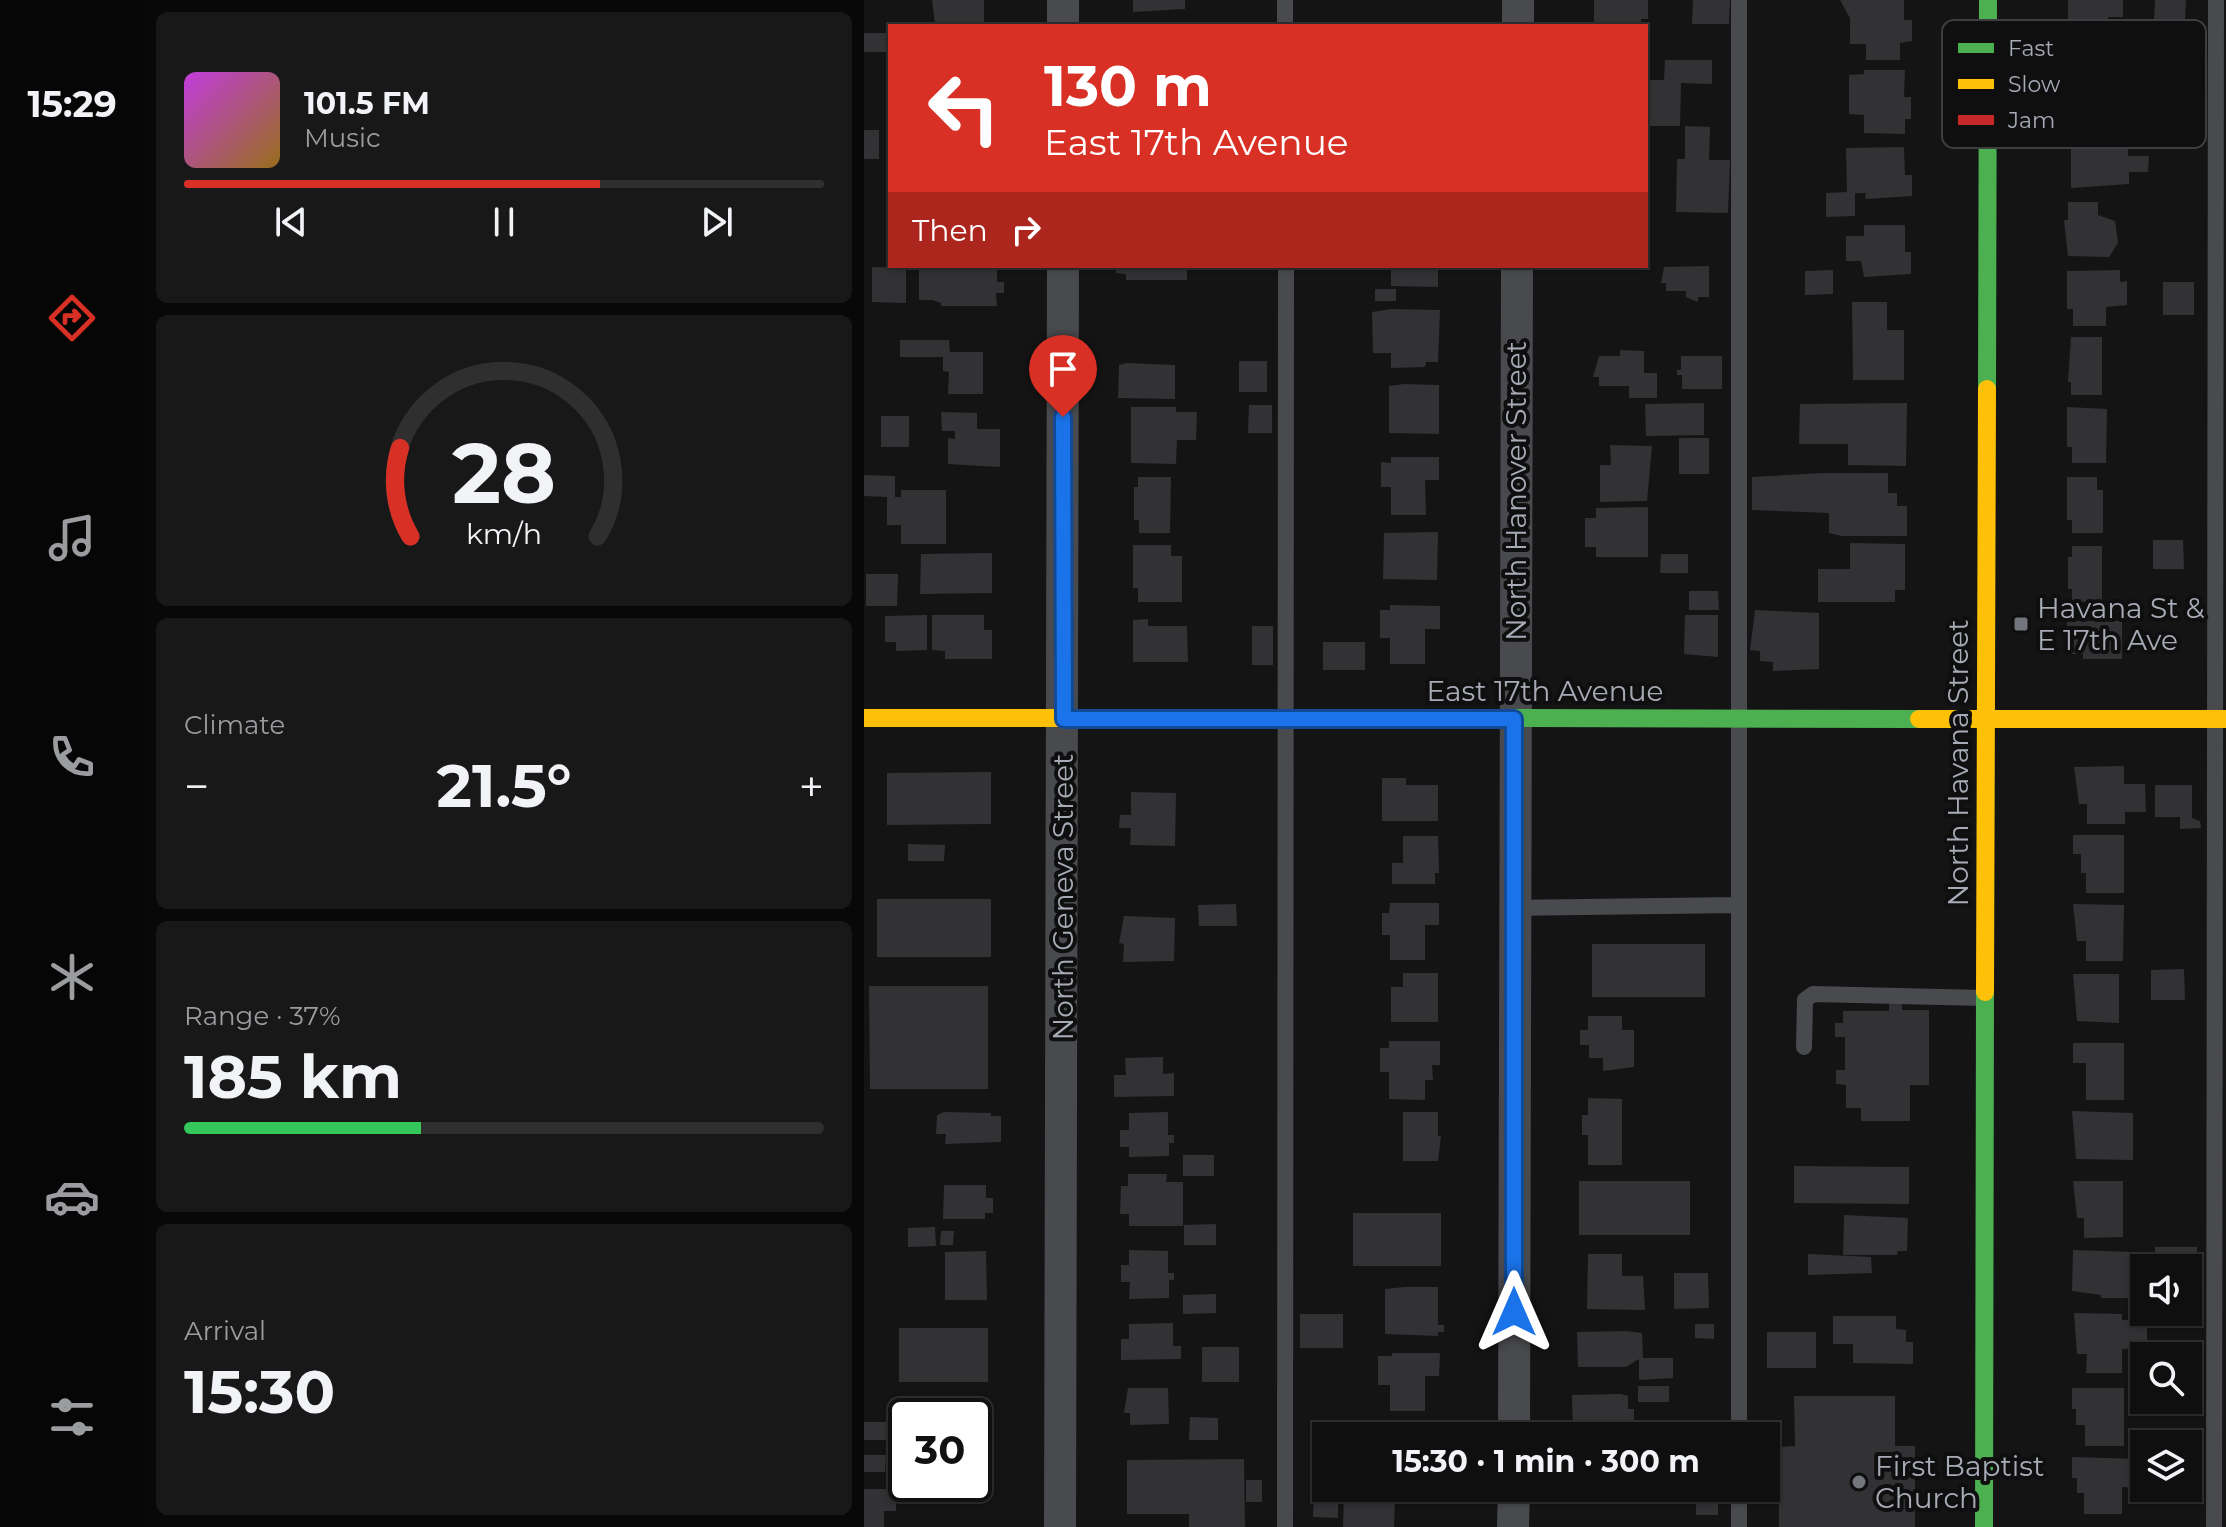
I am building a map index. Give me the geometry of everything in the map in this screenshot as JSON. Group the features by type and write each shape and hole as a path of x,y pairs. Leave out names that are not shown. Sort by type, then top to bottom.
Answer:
{"street":[{"path":"1063,0 1063,24"},
{"path":"1518,0 1518,24"},
{"name":"North Havana Street","path":"1988,0 1988,20"},
{"name":"North Havana Street","path":"1984,1527 1988,148"},
{"name":"North Geneva Street","path":"1060,1527 1063,268"},
{"name":"North Hanover Street","path":"1514,1422 1517,268"},
{"name":"East 17th Avenue","path":"864,718 2220,719"},
{"path":"1513,1527 1514,1502"}],"lane":[{"path":"1285,0 1285,24"},
{"path":"1739,0 1739,1422"},
{"path":"2214,1527 2220,719 2216,0"},
{"path":"1285,1527 1286,268"},
{"path":"1514,908 1739,905"},
{"path":"1804,1047 1805,1000 1813,994 1986,998"},
{"path":"1739,1502 1739,1527"}],"building":[{"path":"932,0 984,0 984,24 935,24"},
{"path":"1133,0 1185,0 1185,9 1133,12"},
{"path":"1594,0 1648,0 1648,19 1641,19 1641,24 1594,24"},
{"path":"1693,0 1730,0 1729,24 1692,24"},
{"path":"1840,0 1904,0 1904,20 1912,20 1912,41 1900,43 1900,60 1866,60 1866,44 1850,44 1850,18"},
{"path":"2068,0 2123,0 2123,17 2068,20"},
{"path":"2155,0 2186,0 2185,20 2154,19"},
{"path":"1424,22 1446,22 1446,24"},
{"path":"864,33 888,33 888,52 864,52"},
{"path":"1665,60 1712,60 1712,84 1681,83 1680,126 1648,126 1648,80 1664,80"},
{"path":"1864,70 1905,70 1904,97 1911,97 1911,119 1905,119 1905,134 1864,133 1864,115 1849,114 1849,75 1864,74"},
{"path":"1685,126 1710,127 1709,160 1730,160 1728,213 1676,212 1677,159 1685,159"},
{"path":"864,130 879,130 879,159 864,159"},
{"path":"1904,147 1905,175 1912,175 1912,196 1865,199 1866,193 1855,193 1855,216 1826,217 1826,193 1847,192 1846,148"},
{"path":"2071,148 2128,148 2128,156 2149,156 2148,172 2129,172 2129,184 2071,188"},
{"path":"2068,202 2098,202 2098,215 2115,221 2118,243 2109,257 2068,256 2064,220 2068,220"},
{"path":"1864,225 1905,225 1905,252 1911,252 1911,274 1864,277 1861,261 1846,261 1846,236 1864,236"},
{"path":"1709,266 1709,297 1698,297 1698,302 1686,297 1686,291 1666,291 1666,283 1661,283 1664,267"},
{"path":"872,267 906,268 906,303 872,302"},
{"path":"1116,268 1187,268 1187,280 1126,280 1126,274 1116,273"},
{"path":"1391,268 1438,268 1438,287 1391,286"},
{"path":"997,269 997,282 1004,282 1004,293 996,293 997,306 941,306 941,303 932,300 919,300 919,270"},
{"path":"1833,270 1833,294 1805,295 1805,271"},
{"path":"2120,270 2120,282 2127,281 2127,305 2106,307 2106,326 2073,326 2073,309 2067,309 2067,271"},
{"path":"2163,282 2194,282 2194,315 2163,315"},
{"path":"1375,289 1396,289 1396,301 1375,301"},
{"path":"1852,302 1887,302 1887,330 1904,330 1904,380 1853,380"},
{"path":"1391,309 1440,310 1438,362 1426,362 1425,367 1391,368 1391,353 1373,353 1372,312"},
{"path":"2071,337 2102,337 2102,395 2071,395 2071,382 2068,382"},
{"path":"900,340 949,340 950,352 983,352 983,394 948,394 949,372 943,371 943,357 900,357"},
{"path":"1620,350 1644,351 1644,373 1657,373 1657,398 1629,398 1629,386 1599,386 1599,377 1593,377 1599,356 1620,356"},
{"path":"1681,356 1722,356 1722,389 1682,389 1682,375 1677,375 1677,370 1681,370"},
{"path":"1239,361 1267,361 1267,392 1239,392"},
{"path":"1119,365 1175,365 1175,399 1118,398"},
{"path":"1439,385 1439,434 1389,433 1389,386"},
{"path":"1704,403 1704,435 1646,436 1645,404"},
{"path":"1907,403 1906,466 1848,465 1848,444 1799,444 1800,404"},
{"path":"1249,405 1272,405 1272,433 1248,433"},
{"path":"1131,407 1176,407 1176,412 1197,412 1196,440 1177,440 1176,464 1131,463"},
{"path":"2067,407 2107,409 2106,463 2072,463 2072,447 2067,447"},
{"path":"941,412 977,413 977,429 1000,429 1000,467 948,464 948,438 955,439 955,431 942,431"},
{"path":"881,416 909,416 909,447 881,447"},
{"path":"1679,438 1709,438 1709,474 1679,474"},
{"path":"1610,445 1652,446 1647,501 1600,502 1600,465 1611,465"},
{"path":"1391,457 1439,457 1439,480 1425,480 1426,515 1391,515 1391,487 1381,487 1381,462 1391,463"},
{"path":"1888,473 1888,493 1897,493 1897,506 1907,506 1907,536 1842,536 1829,533 1829,513 1752,510 1752,477"},
{"path":"864,475 895,476 895,497 901,497 901,490 946,490 946,544 901,544 901,525 887,525 887,497 864,496"},
{"path":"1138,477 1171,477 1170,533 1139,533 1139,520 1134,520 1134,487 1138,487"},
{"path":"2067,477 2097,477 2097,490 2103,490 2103,533 2072,533 2072,520 2067,520"},
{"path":"1648,507 1648,557 1596,557 1596,547 1585,547 1585,518 1596,518 1596,508"},
{"path":"1438,532 1437,580 1383,579 1384,533"},
{"path":"2153,540 2183,540 2184,569 2153,569"},
{"path":"1850,543 1905,544 1905,590 1895,590 1895,602 1818,602 1818,569 1850,569"},
{"path":"1133,545 1171,545 1171,556 1182,556 1182,602 1138,602 1138,588 1133,588"},
{"path":"2072,546 2102,546 2102,602 2072,602 2072,589 2068,589 2068,557 2072,557"},
{"path":"992,553 992,593 920,594 921,554"},
{"path":"1661,554 1688,554 1688,573 1660,573"},
{"path":"866,574 898,574 897,606 866,606"},
{"path":"1689,591 1718,591 1719,610 1689,610"},
{"path":"1390,605 1440,606 1440,629 1425,629 1425,664 1390,664 1390,638 1380,638 1380,610 1390,610"},
{"path":"1755,610 1819,613 1819,669 1773,671 1773,662 1760,661 1760,651 1750,650"},
{"path":"927,615 927,650 896,651 896,642 885,642 885,616"},
{"path":"932,615 984,615 984,630 992,630 992,659 945,659 945,651 932,650"},
{"path":"1685,615 1718,615 1718,657 1684,654"},
{"path":"2106,616 2113,616 2113,621 2122,621 2122,659 2083,659 2083,654 2067,654 2067,621 2106,621"},
{"path":"1148,619 1148,626 1187,626 1188,662 1133,662 1133,620"},
{"path":"1252,626 1273,626 1273,665 1252,665"},
{"path":"1323,642 1365,642 1365,670 1323,670"},
{"path":"2124,766 2124,784 2145,784 2146,812 2125,812 2125,824 2087,824 2087,804 2079,804 2074,767"},
{"path":"991,772 991,824 887,825 887,773"},
{"path":"1382,778 1406,778 1406,785 1438,785 1438,821 1382,821"},
{"path":"2155,785 2192,785 2192,818 2200,821 2201,828 2180,829 2180,817 2155,817"},
{"path":"1131,792 1176,793 1175,846 1130,845 1131,828 1119,828 1120,815 1131,815"},
{"path":"2073,835 2124,835 2124,893 2086,893 2086,873 2081,873 2081,854 2073,854"},
{"path":"1403,836 1438,836 1439,873 1435,873 1435,884 1392,884 1392,863 1403,863"},
{"path":"908,844 945,845 944,861 908,861"},
{"path":"877,899 991,899 991,957 877,957"},
{"path":"1390,903 1439,903 1439,925 1425,925 1425,960 1390,960 1390,935 1382,935 1382,913 1389,913"},
{"path":"1236,904 1237,926 1199,926 1198,905"},
{"path":"2073,904 2124,905 2123,961 2086,961 2086,941 2077,941"},
{"path":"1124,916 1175,918 1174,961 1123,962 1124,944 1119,943"},
{"path":"1592,944 1705,944 1705,997 1592,997"},
{"path":"2184,969 2185,1000 2151,1000 2151,970"},
{"path":"1403,973 1438,973 1438,1022 1391,1022 1391,987 1403,987"},
{"path":"2073,974 2119,974 2119,1023 2077,1021"},
{"path":"869,986 988,986 988,1089 870,1089"},
{"path":"1889,1002 1902,1002 1902,1010 1929,1010 1929,1085 1910,1085 1910,1121 1861,1121 1861,1108 1846,1108 1846,1085 1836,1084 1836,1070 1845,1070 1845,1037 1835,1037 1835,1023 1843,1023 1843,1011 1889,1011"},
{"path":"1588,1016 1622,1016 1622,1030 1634,1030 1634,1067 1603,1071 1603,1058 1589,1058 1589,1045 1580,1045 1580,1030 1588,1030"},
{"path":"1389,1041 1440,1041 1440,1065 1432,1065 1433,1080 1425,1080 1425,1100 1389,1099 1389,1072 1380,1072 1380,1048 1389,1048"},
{"path":"2073,1043 2124,1043 2124,1100 2086,1100 2086,1063 2073,1063"},
{"path":"1163,1057 1163,1074 1174,1073 1174,1096 1114,1097 1114,1075 1126,1075 1125,1058"},
{"path":"1588,1098 1622,1099 1622,1165 1588,1165 1588,1135 1582,1135 1582,1115 1588,1115"},
{"path":"2072,1111 2133,1113 2133,1160 2076,1159"},
{"path":"944,1112 1001,1116 1001,1142 945,1144 946,1134 936,1134 937,1115"},
{"path":"1168,1112 1168,1135 1174,1135 1174,1143 1169,1143 1169,1156 1129,1157 1129,1147 1120,1147 1120,1130 1129,1130 1129,1113"},
{"path":"1403,1112 1438,1112 1438,1136 1441,1136 1438,1161 1403,1161"},
{"path":"1183,1155 1214,1155 1214,1176 1183,1176"},
{"path":"1794,1166 1909,1167 1909,1204 1794,1203"},
{"path":"1128,1174 1167,1174 1166,1182 1183,1182 1183,1226 1129,1226 1129,1214 1120,1214 1121,1186 1128,1186"},
{"path":"1579,1181 1690,1181 1690,1235 1579,1235"},
{"path":"2073,1181 2123,1181 2123,1237 2084,1238 2084,1218 2077,1218"},
{"path":"944,1185 986,1185 986,1198 993,1198 993,1213 985,1213 985,1219 943,1219"},
{"path":"1353,1213 1441,1213 1441,1266 1353,1266"},
{"path":"1844,1215 1908,1218 1907,1251 1898,1251 1897,1255 1843,1255"},
{"path":"1216,1224 1216,1245 1184,1245 1184,1225"},
{"path":"935,1227 936,1246 908,1247 908,1228"},
{"path":"941,1231 954,1231 953,1245 940,1245"},
{"path":"2155,1247 2197,1247 2197,1254 2155,1254"},
{"path":"1129,1250 1168,1251 1168,1273 1174,1273 1174,1280 1169,1280 1169,1298 1129,1299 1130,1282 1121,1282 1121,1265 1129,1265"},
{"path":"2073,1250 2133,1252 2130,1254 2130,1298 2101,1298 2101,1295 2072,1291"},
{"path":"986,1251 987,1300 945,1300 945,1252"},
{"path":"1588,1254 1622,1254 1622,1276 1643,1276 1645,1310 1587,1309"},
{"path":"1808,1254 1871,1257 1872,1273 1808,1275"},
{"path":"1674,1273 1708,1273 1709,1308 1674,1309"},
{"path":"1438,1287 1438,1325 1444,1325 1444,1332 1438,1332 1438,1336 1385,1334 1385,1289"},
{"path":"1216,1294 1216,1313 1183,1314 1183,1295"},
{"path":"2074,1313 2122,1314 2122,1320 2130,1320 2130,1326 2147,1326 2147,1342 2130,1342 2130,1349 2122,1349 2122,1373 2086,1373 2087,1354 2077,1354"},
{"path":"1300,1314 1343,1314 1343,1348 1300,1348"},
{"path":"1833,1316 1896,1316 1896,1329 1906,1330 1906,1342 1913,1342 1913,1364 1853,1363 1853,1344 1833,1344"},
{"path":"1173,1323 1173,1346 1181,1346 1181,1359 1121,1360 1121,1339 1129,1339 1129,1324"},
{"path":"1695,1324 1714,1324 1714,1339 1695,1338"},
{"path":"899,1328 988,1328 988,1382 899,1382"},
{"path":"1577,1332 1642,1333 1643,1358 1673,1358 1673,1378 1639,1380 1639,1359 1626,1367 1578,1367"},
{"path":"1767,1332 1816,1332 1816,1368 1767,1368"},
{"path":"1202,1347 1239,1347 1239,1382 1202,1382"},
{"path":"1392,1353 1440,1353 1439,1376 1425,1376 1425,1411 1390,1411 1390,1385 1378,1385 1378,1356 1392,1356"},
{"path":"1638,1386 1669,1386 1669,1402 1638,1402"},
{"path":"1128,1388 1168,1388 1169,1424 1130,1425 1130,1413 1124,1413"},
{"path":"2072,1388 2124,1388 2124,1446 2085,1446 2085,1425 2076,1425 2076,1409 2072,1409"},
{"path":"1572,1395 1628,1396 1628,1409 1634,1409 1634,1422 1573,1422"},
{"path":"1794,1396 1895,1396 1895,1446 1915,1446 1915,1527 1779,1527 1780,1447 1795,1446"},
{"path":"1190,1417 1218,1418 1218,1440 1189,1440"},
{"path":"864,1422 888,1422 888,1440 864,1440"},
{"path":"864,1455 886,1455 885,1472 864,1472"},
{"path":"2072,1457 2130,1459 2130,1487 2122,1487 2122,1514 2084,1514 2084,1493 2077,1493 2077,1478 2072,1478"},
{"path":"1244,1459 1245,1527 1189,1527 1189,1514 1127,1514 1127,1460"},
{"path":"1246,1480 1262,1480 1262,1502 1246,1502"},
{"path":"864,1489 888,1489 888,1502 896,1502 896,1511 884,1511 884,1527 864,1527"},
{"path":"1314,1502 1338,1502 1338,1518 1313,1517"},
{"path":"1344,1502 1395,1502 1394,1527 1343,1527"},
{"path":"1583,1502 1634,1502 1634,1503"},
{"path":"1696,1502 1718,1502 1718,1515 1696,1515"}],"traffic: fast":[{"path":"1988,0 1988,20"},
{"path":"1987,389 1988,148"},
{"path":"1492,718 1919,719"},
{"path":"1984,1527 1985,992"}],"traffic: slow":[{"path":"1985,992 1987,389"},
{"path":"864,718 1197,718"},
{"path":"1919,719 2226,719"}],"traffic: jam":[{"path":"1197,718 1492,718"}],"place":[{"name":"Havana St & E 17th Ave","path":"2021,624"},
{"name":"First Baptist Church","path":"1859,1482"}],"route":[{"path":"1063,417 1064,719 1514,719 1514,1312"}]}
